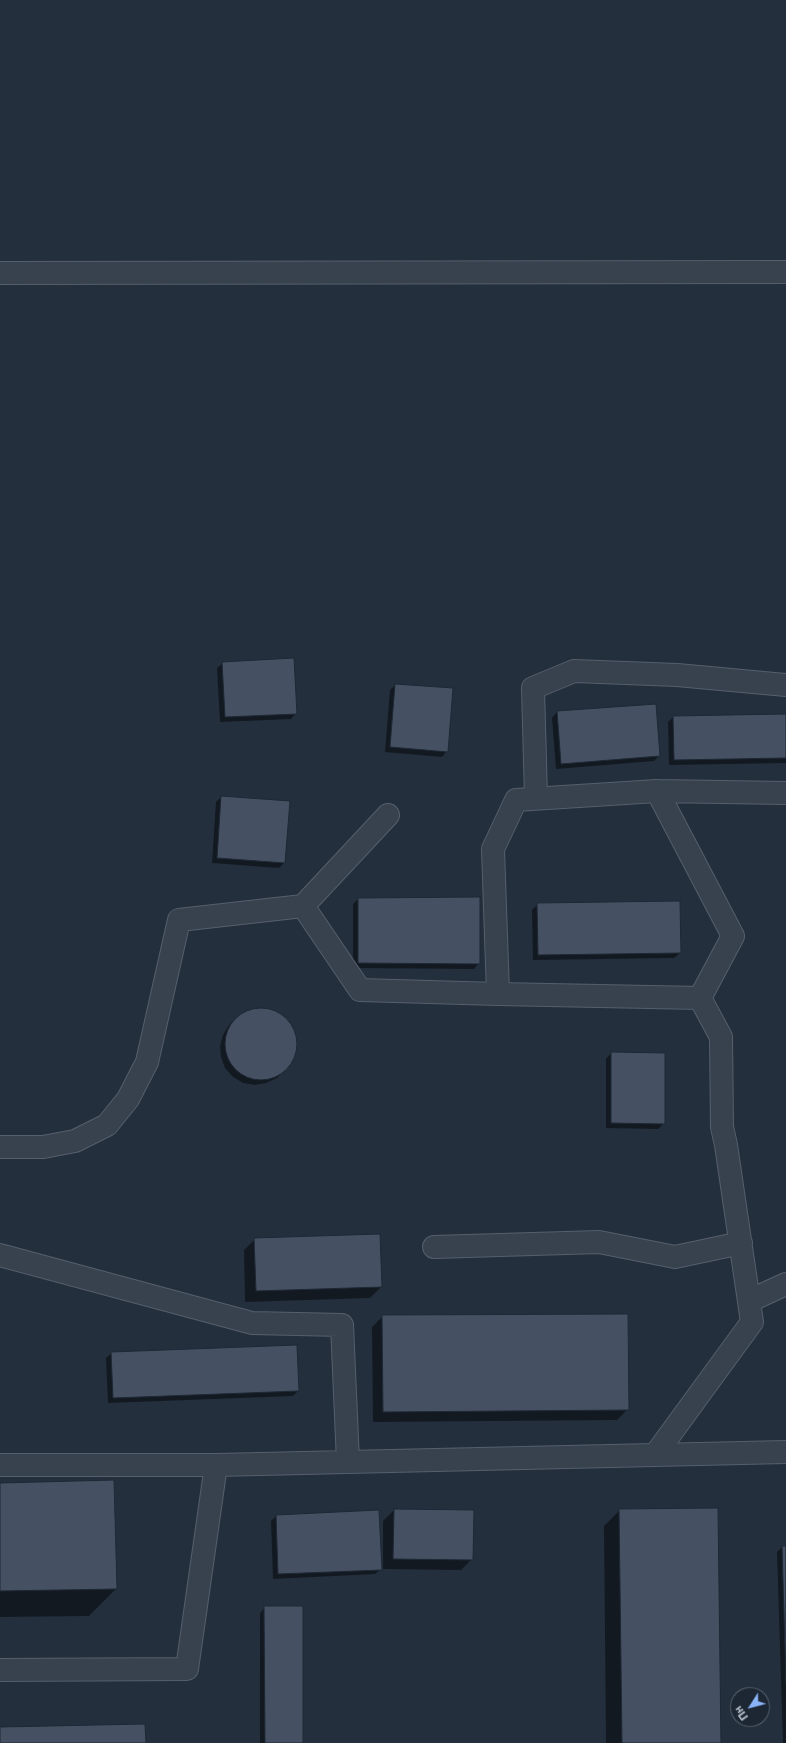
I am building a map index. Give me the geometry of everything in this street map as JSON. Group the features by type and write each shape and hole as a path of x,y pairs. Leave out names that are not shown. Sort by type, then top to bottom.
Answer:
{"street":[{"path":"0,273 786,272"},
{"path":"536,798 533,688 574,671 677,675 786,685"},
{"path":"657,791 733,936 700,998"},
{"path":"498,994 493,849 516,800 657,791 786,792"},
{"path":"0,1147 43,1147 74,1141 107,1125 128,1099 147,1062 179,920 303,906 388,815"},
{"path":"303,906 360,990 700,998"},
{"path":"655,1455 752,1322 726,1145 722,1127 721,1037 700,998"},
{"path":"434,1247 599,1242 676,1257 741,1243"},
{"path":"0,1255 252,1324 342,1325 348,1462"},
{"path":"749,1301 786,1284"},
{"path":"0,1465 216,1465 786,1452"},
{"path":"0,1670 187,1670 216,1465"}],"building":[{"path":"294,658 297,714 225,717 222,662"},
{"path":"395,684 453,688 448,752 390,747"},
{"path":"656,704 660,756 561,764 557,711"},
{"path":"786,714 786,758 674,760 673,716"},
{"path":"221,796 290,801 285,863 217,858"},
{"path":"480,897 480,964 358,963 358,898"},
{"path":"680,901 681,953 538,955 537,903"},
{"path":"261,1008 281,1014 291,1024 297,1044 291,1064 281,1074 261,1080 241,1074 231,1064 225,1044 231,1024 241,1014"},
{"path":"611,1052 665,1053 665,1124 611,1123"},
{"path":"380,1234 382,1287 256,1291 254,1238"},
{"path":"628,1314 629,1410 383,1412 382,1315"},
{"path":"297,1345 299,1391 113,1398 111,1352"},
{"path":"114,1480 117,1589 0,1591 0,1483"},
{"path":"718,1508 721,1743 622,1743 619,1509"},
{"path":"394,1509 474,1510 473,1560 393,1559"},
{"path":"379,1510 382,1570 278,1574 276,1515"},
{"path":"782,1546 786,1546 786,1684"},
{"path":"264,1606 303,1606 303,1743 265,1743"},
{"path":"145,1724 146,1743 0,1743 0,1727"}]}
